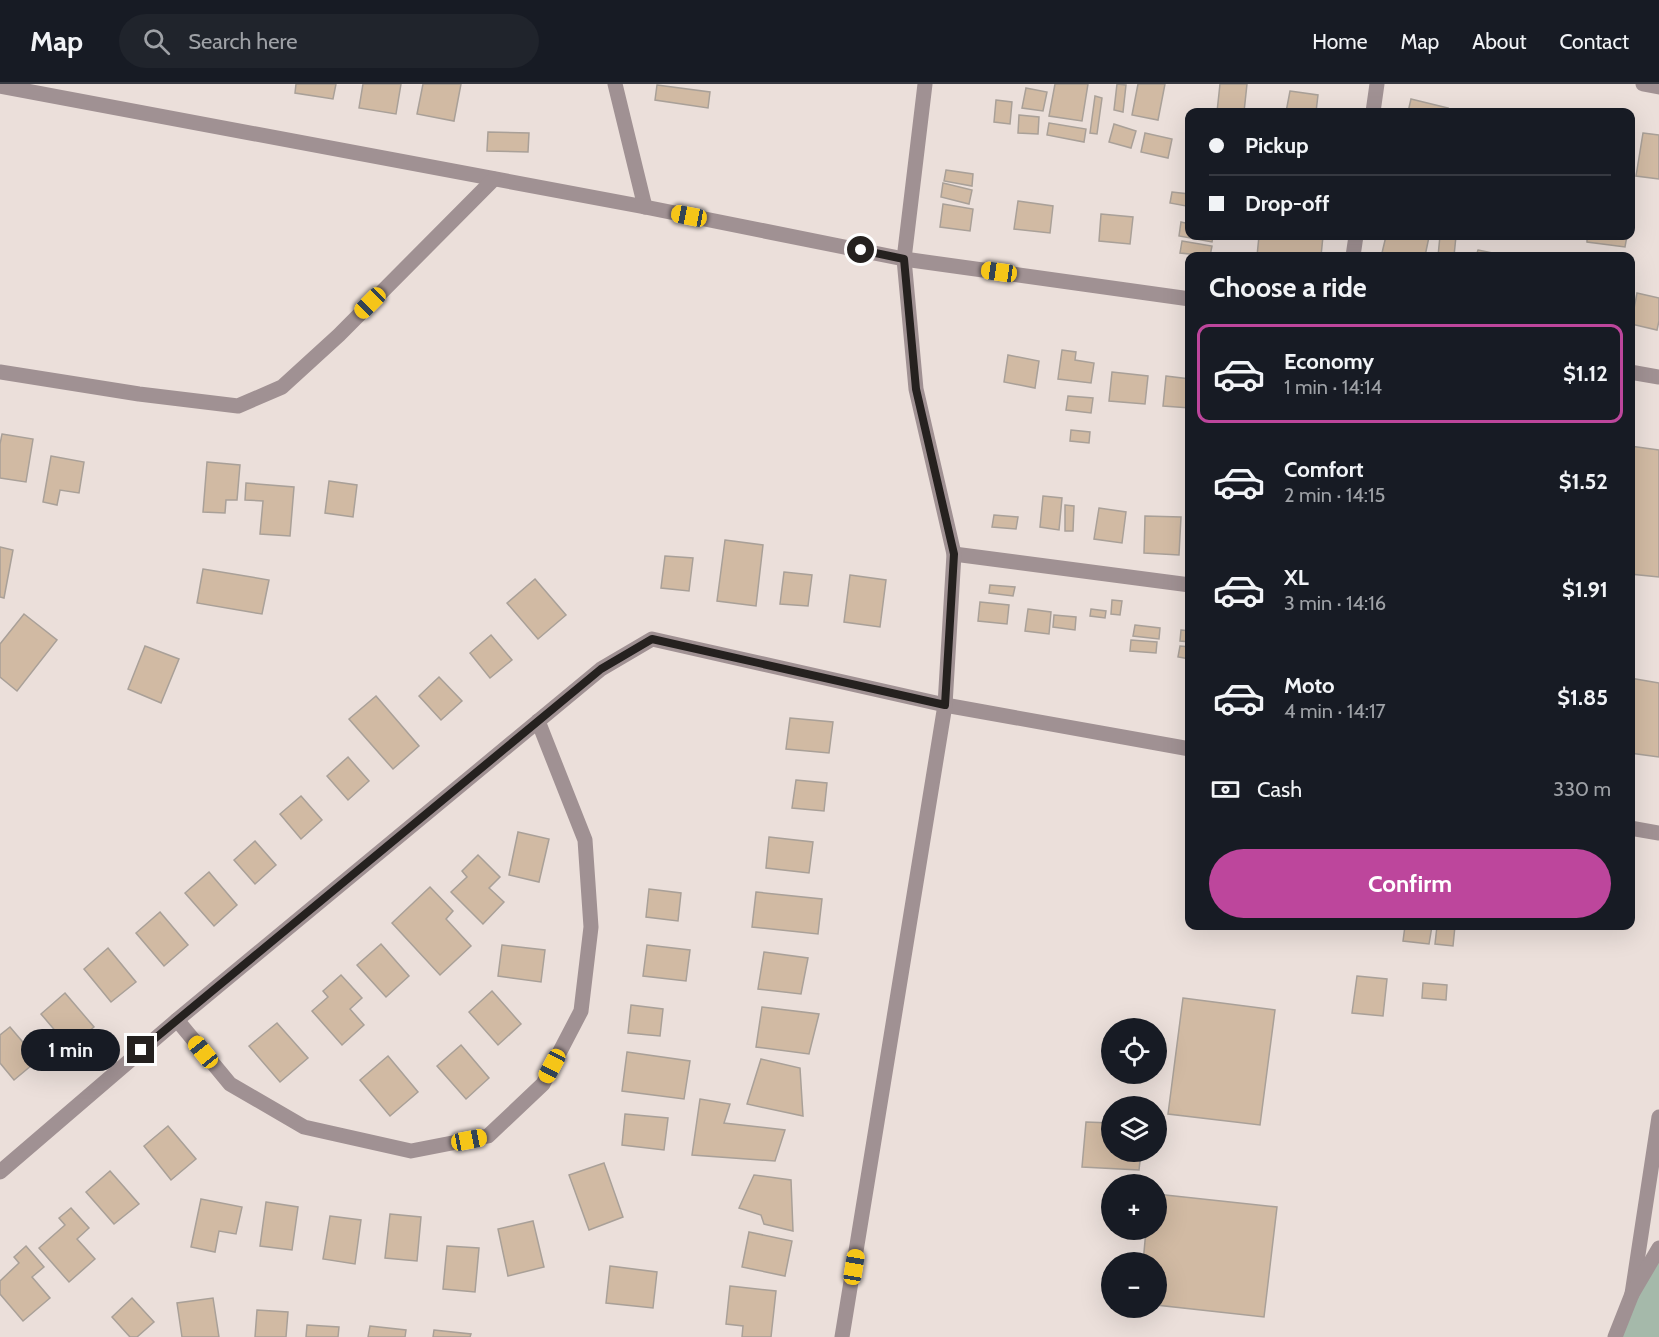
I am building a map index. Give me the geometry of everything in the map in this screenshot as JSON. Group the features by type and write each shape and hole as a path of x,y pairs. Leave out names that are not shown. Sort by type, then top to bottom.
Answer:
{"street":[{"path":"615,84 645,207"},
{"path":"842,1337 945,705 954,554 916,389 904,259 925,84"},
{"path":"1374,108 1377,84"},
{"path":"1643,84 1659,87"},
{"path":"0,86 70,91 904,259 1185,297"},
{"path":"0,372 139,394 238,406 282,387 339,334 494,178"},
{"path":"1635,373 1659,377"},
{"path":"954,554 1185,584"},
{"path":"0,1172 177,1020 601,669 652,639 945,705 1185,748"},
{"path":"177,1020 230,1084 304,1126 411,1151 488,1136 543,1084 581,1011 590,938 585,840 538,721"},
{"path":"1635,829 1659,833"},
{"path":"1632,1294 1659,1117"},
{"path":"1615,1337 1632,1294 1659,1248"}],"green space":[{"path":"1659,1248 1659,1337 1615,1337"}],"building":[{"path":"296,84 336,84 333,99 295,93"},
{"path":"363,84 401,84 396,114 359,108"},
{"path":"423,84 461,84 454,121 417,114"},
{"path":"1055,84 1088,84 1082,121 1049,116"},
{"path":"1117,84 1126,85 1123,112 1114,110"},
{"path":"1138,84 1165,84 1158,120 1132,115"},
{"path":"1220,84 1247,84 1244,108 1217,108"},
{"path":"657,85 710,92 708,108 655,100"},
{"path":"1026,88 1047,92 1043,111 1022,108"},
{"path":"1290,91 1318,95 1316,108 1287,108"},
{"path":"1095,96 1102,98 1097,134 1090,133"},
{"path":"1411,99 1448,108 1409,108"},
{"path":"996,100 1012,102 1010,124 994,122"},
{"path":"1019,115 1039,117 1038,134 1018,133"},
{"path":"1049,123 1086,129 1084,142 1047,135"},
{"path":"1114,124 1136,131 1131,148 1109,142"},
{"path":"488,132 529,133 528,152 487,151"},
{"path":"1145,133 1172,139 1168,158 1141,152"},
{"path":"1643,133 1659,135 1659,179 1636,176"},
{"path":"946,170 973,174 972,186 944,181"},
{"path":"943,183 972,190 969,204 941,197"},
{"path":"1172,192 1185,194 1185,206 1170,203"},
{"path":"1018,201 1053,206 1050,233 1014,229"},
{"path":"943,204 973,209 970,231 940,227"},
{"path":"1101,214 1133,217 1130,244 1099,241"},
{"path":"1181,222 1185,223 1185,237 1179,236"},
{"path":"1259,240 1323,240 1321,252 1257,252"},
{"path":"1385,240 1428,240 1426,252 1382,252"},
{"path":"1440,240 1456,240 1454,252 1438,252"},
{"path":"1587,240 1626,240 1625,247 1587,242"},
{"path":"1182,241 1212,246 1211,252 1180,253"},
{"path":"1637,293 1659,298 1657,330 1635,325"},
{"path":"1062,350 1076,352 1075,360 1094,363 1091,383 1058,379"},
{"path":"1008,355 1039,361 1035,388 1004,382"},
{"path":"1112,372 1148,376 1145,404 1109,401"},
{"path":"1166,376 1185,378 1185,408 1163,406"},
{"path":"1068,396 1093,398 1091,413 1066,410"},
{"path":"1071,430 1090,432 1089,443 1070,441"},
{"path":"2,434 33,439 26,482 0,478"},
{"path":"1635,447 1659,450 1659,577 1635,575"},
{"path":"51,456 84,462 79,493 60,490 57,505 43,502"},
{"path":"207,462 240,465 237,500 226,500 225,513 203,512"},
{"path":"329,481 357,485 353,517 325,513"},
{"path":"246,483 294,487 290,536 260,534 263,501 245,500"},
{"path":"1043,496 1062,498 1059,530 1040,527"},
{"path":"1065,505 1074,506 1073,531 1065,531"},
{"path":"1099,508 1126,512 1122,543 1094,539"},
{"path":"994,515 1018,517 1016,529 992,527"},
{"path":"1145,516 1181,517 1179,555 1144,553"},
{"path":"725,540 763,545 756,606 717,601"},
{"path":"0,547 13,550 4,598 0,597"},
{"path":"665,556 693,558 689,591 661,588"},
{"path":"203,569 269,580 262,614 197,603"},
{"path":"784,572 812,575 808,606 780,604"},
{"path":"850,575 886,580 880,627 844,622"},
{"path":"535,579 566,615 538,639 507,603"},
{"path":"990,585 1015,587 1013,596 989,593"},
{"path":"1112,600 1122,601 1120,615 1111,614"},
{"path":"980,602 1009,605 1007,624 978,621"},
{"path":"1028,609 1051,612 1049,634 1025,631"},
{"path":"1091,609 1106,611 1105,618 1090,616"},
{"path":"24,614 57,640 17,691 0,677 0,644"},
{"path":"1054,615 1076,617 1075,630 1053,627"},
{"path":"1135,625 1160,628 1159,639 1133,636"},
{"path":"1181,630 1185,630 1185,642 1180,641"},
{"path":"491,635 512,660 490,678 470,653"},
{"path":"1131,640 1157,642 1156,653 1130,651"},
{"path":"145,646 179,659 161,703 128,689"},
{"path":"1180,646 1185,646 1185,658 1178,657"},
{"path":"439,677 462,701 441,720 419,696"},
{"path":"1635,679 1659,683 1659,757 1635,754"},
{"path":"376,696 419,746 393,769 349,719"},
{"path":"790,718 833,722 829,753 786,749"},
{"path":"348,757 369,781 348,800 327,776"},
{"path":"796,780 827,783 824,811 792,808"},
{"path":"301,796 322,820 301,839 280,814"},
{"path":"518,832 549,839 539,882 509,875"},
{"path":"769,837 813,842 809,873 766,868"},
{"path":"255,841 276,865 255,884 234,860"},
{"path":"478,855 500,877 489,888 504,902 483,924 451,892 467,877 462,871"},
{"path":"209,872 237,905 214,926 185,893"},
{"path":"430,887 453,911 446,919 471,946 440,975 392,923"},
{"path":"649,889 681,893 678,921 646,917"},
{"path":"756,892 822,899 818,934 752,927"},
{"path":"160,912 188,945 164,966 136,933"},
{"path":"1404,930 1431,930 1429,944 1403,941"},
{"path":"1437,930 1455,930 1453,946 1435,944"},
{"path":"381,944 409,976 386,997 357,965"},
{"path":"502,945 545,950 541,982 498,976"},
{"path":"647,945 690,950 686,981 643,976"},
{"path":"108,948 136,982 111,1002 84,969"},
{"path":"764,952 808,958 801,994 758,989"},
{"path":"341,975 362,998 350,1009 364,1025 342,1045 312,1011 328,997 323,991"},
{"path":"1357,976 1387,979 1383,1016 1352,1013"},
{"path":"1423,983 1447,985 1446,1000 1422,998"},
{"path":"492,991 521,1024 498,1045 469,1012"},
{"path":"65,993 94,1027 69,1047 41,1014"},
{"path":"1183,998 1275,1010 1260,1125 1168,1114"},
{"path":"631,1005 663,1009 660,1036 628,1033"},
{"path":"762,1007 819,1014 809,1054 756,1047"},
{"path":"277,1023 308,1058 280,1082 249,1046"},
{"path":"10,1027 38,1060 14,1080 0,1063 0,1035"},
{"path":"461,1045 489,1078 466,1099 437,1066"},
{"path":"627,1052 690,1061 684,1099 622,1091"},
{"path":"388,1056 418,1092 390,1116 360,1080"},
{"path":"761,1059 800,1068 803,1116 747,1104"},
{"path":"700,1099 730,1104 724,1123 785,1130 775,1161 692,1155"},
{"path":"625,1114 668,1118 664,1150 622,1145"},
{"path":"1086,1122 1101,1123 1101,1162 1140,1162 1139,1170 1082,1167"},
{"path":"168,1126 196,1159 171,1180 144,1146"},
{"path":"604,1163 623,1217 589,1230 569,1175"},
{"path":"110,1171 139,1204 114,1224 86,1192"},
{"path":"754,1175 791,1180 793,1231 764,1224 761,1215 739,1208"},
{"path":"1167,1195 1277,1207 1264,1317 1167,1306 1167,1252 1144,1252 1145,1240 1167,1240"},
{"path":"201,1199 242,1207 236,1234 219,1231 215,1252 191,1247"},
{"path":"266,1202 298,1207 292,1250 260,1246"},
{"path":"71,1208 89,1228 77,1239 95,1259 69,1282 39,1248 65,1225 59,1218"},
{"path":"390,1214 421,1217 417,1261 385,1258"},
{"path":"330,1216 361,1220 355,1264 323,1259"},
{"path":"533,1221 544,1267 508,1276 498,1229"},
{"path":"749,1232 792,1241 785,1276 742,1267"},
{"path":"26,1246 44,1267 32,1277 50,1298 23,1321 0,1294 0,1281 19,1263 14,1257"},
{"path":"447,1246 479,1248 475,1292 443,1289"},
{"path":"610,1266 657,1272 653,1308 606,1303"},
{"path":"730,1286 776,1291 771,1337 742,1337 743,1326 726,1324"},
{"path":"132,1298 154,1322 137,1337 130,1337 112,1317"},
{"path":"213,1298 219,1337 182,1337 177,1303"},
{"path":"257,1310 288,1312 286,1337 255,1337"},
{"path":"307,1325 339,1327 338,1337 306,1337"},
{"path":"370,1326 406,1330 405,1337 368,1337"},
{"path":"434,1330 471,1334 470,1337 433,1337"}],"route":[{"path":"141,1050 601,669 652,639 945,705 954,554 916,389 904,259 861,250"}]}
